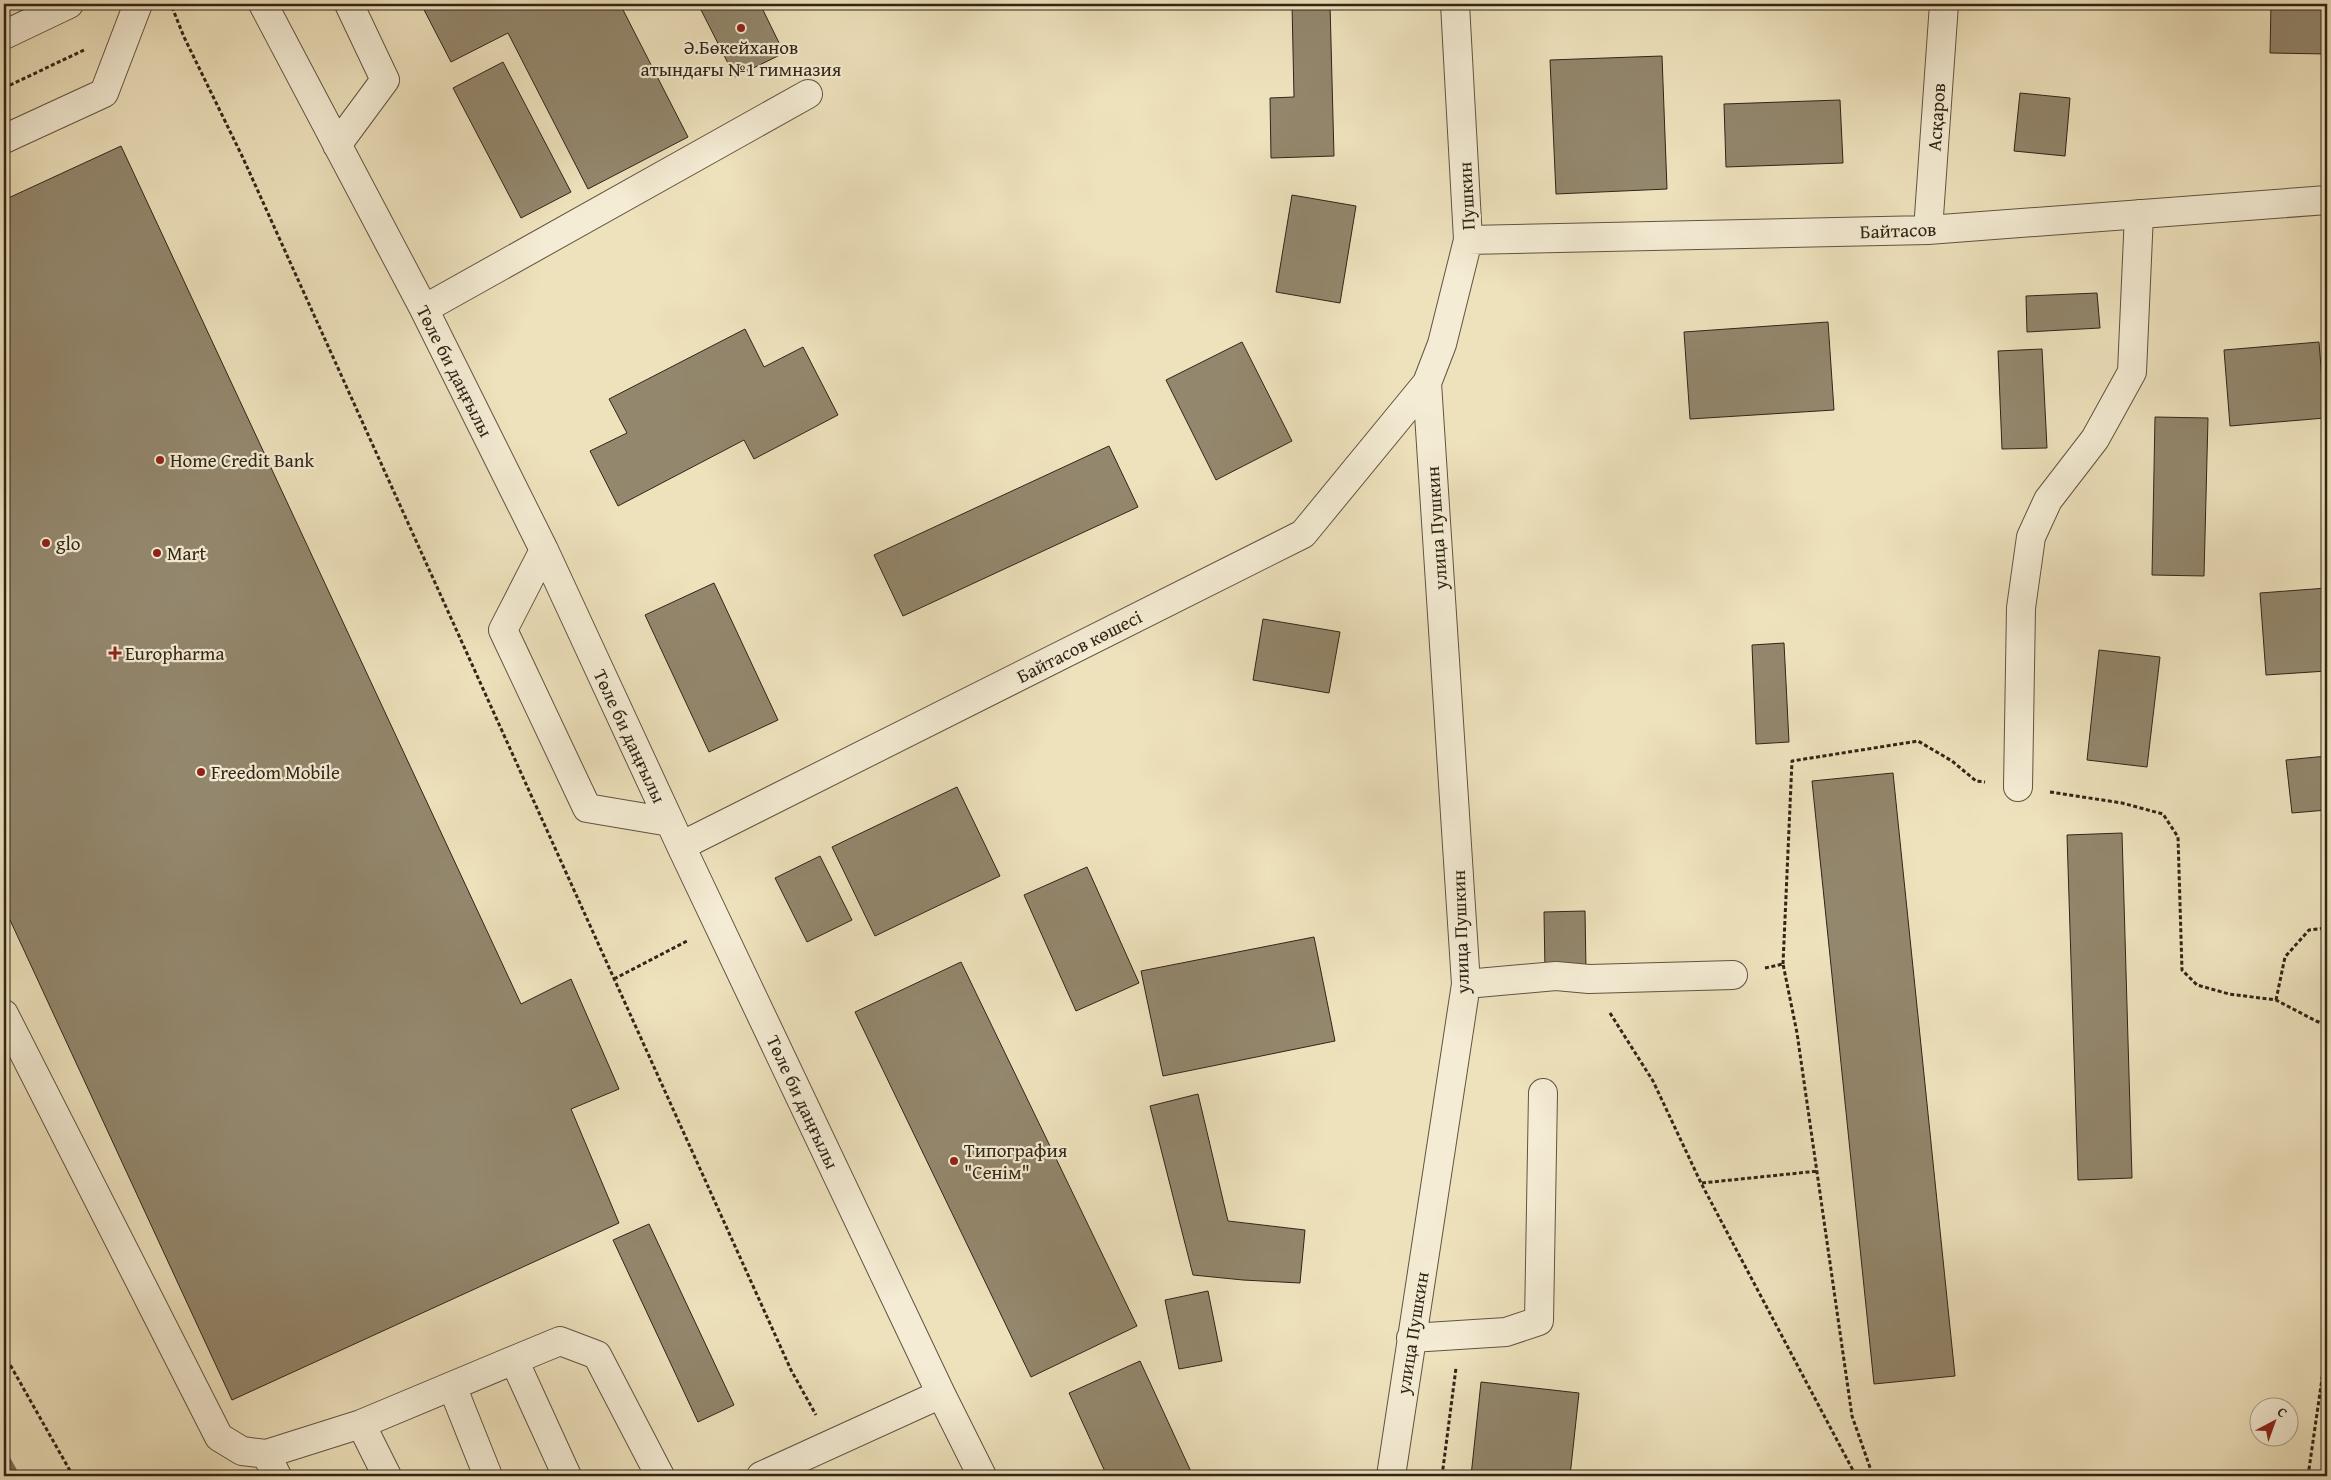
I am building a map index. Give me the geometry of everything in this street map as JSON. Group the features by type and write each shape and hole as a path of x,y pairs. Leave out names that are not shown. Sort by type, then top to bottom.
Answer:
{"street":[{"path":"4,36 69,4"},
{"path":"4,139 104,93 138,4"},
{"name":"Төле би даңғылы","path":"262,4 424,309 544,550 718,925 941,1394 982,1476"},
{"path":"337,145 385,80 349,4"},
{"name":"Пушкин","path":"1427,383 1442,344 1468,240 1454,4"},
{"name":"Асқаров","path":"1928,230 1944,4"},
{"path":"424,309 808,94"},
{"name":"Байтасов","path":"1468,240 1928,230 2327,200"},
{"path":"2018,787 2021,608 2031,537 2048,500 2095,439 2132,372 2139,214"},
{"name":"Байтасов көшесі","path":"681,846 1303,534 1427,383"},
{"name":"улица Пушкин","path":"1391,1476 1466,984 1427,383"},
{"path":"544,550 503,630 588,808 670,822"},
{"path":"1466,984 1556,976 1589,978 1733,975"},
{"path":"4,1014 219,1437 242,1451 272,1465 362,1424 560,1342 597,1355 660,1476"},
{"path":"1411,1338 1506,1332 1539,1321 1543,1093"},
{"path":"514,1360 567,1476"},
{"path":"452,1386 488,1476"},
{"path":"761,1476 941,1394"},
{"path":"362,1424 386,1476"}],"path":[{"path":"171,4 184,37 252,176 791,1370 832,1444"},
{"path":"1873,1476 1852,1416 1797,1033 1783,964 1792,761 1918,741 1952,761 1976,780 2122,803 2163,814 2178,837 2182,970 2197,985 2229,994 2276,1000 2327,1025"},
{"path":"614,979 718,925"},
{"path":"2276,1000 2285,957 2309,930 2327,928"},
{"path":"1733,975 1783,964"},
{"path":"1589,978 1652,1081 1702,1184 1856,1476"},
{"path":"1702,1184 1818,1171"},
{"path":"1442,1476 1460,1334"},
{"path":"2308,1476 2327,1344"},
{"path":"4,1354 73,1476"}],"building":[{"path":"421,4 620,4 688,137 588,189 508,33 451,62"},
{"name":"Ә.Бөкейханов атындағы №1 гимназия","path":"698,4 760,4 784,53 735,77"},
{"path":"1292,4 1330,4 1334,156 1271,158 1270,98 1294,97"},
{"path":"1485,4 1534,4 1485,6"},
{"path":"2271,4 2327,4 2327,54 2270,53"},
{"path":"1662,56 1667,189 1556,194 1550,60"},
{"path":"503,62 571,192 521,218 453,88"},
{"path":"2020,93 2070,98 2065,156 2014,151"},
{"path":"1840,100 1843,163 1726,167 1724,104"},
{"name":"Mart","path":"121,146 521,1004 571,979 619,1089 571,1109 619,1223 232,1400 4,907 4,200"},
{"path":"1292,195 1356,206 1340,303 1276,292"},
{"path":"2097,293 2100,328 2027,332 2026,296"},
{"path":"1828,322 1834,410 1690,419 1684,332"},
{"path":"745,329 764,367 803,347 838,415 754,459 744,440 618,506 590,451 627,433 609,399"},
{"path":"1242,342 1292,441 1216,480 1166,380"},
{"path":"2319,342 2325,418 2230,426 2224,350"},
{"path":"2042,349 2047,448 2002,449 1998,351"},
{"path":"2155,417 2208,418 2204,576 2152,575"},
{"path":"1109,446 1138,507 903,616 874,555"},
{"path":"714,583 778,720 709,752 645,615"},
{"path":"2327,588 2327,671 2266,675 2260,593"},
{"path":"1263,619 1340,632 1329,693 1253,680"},
{"path":"1784,643 1789,742 1756,744 1752,645"},
{"path":"2099,650 2160,657 2147,767 2087,760"},
{"path":"2327,756 2327,810 2292,813 2286,760"},
{"path":"1893,773 1955,1376 1874,1384 1812,781"},
{"path":"957,787 1000,876 875,936 832,847"},
{"path":"2122,833 2132,1178 2078,1180 2067,835"},
{"path":"820,856 852,920 807,942 775,878"},
{"path":"1087,867 1139,983 1076,1011 1024,895"},
{"path":"1585,911 1586,971 1545,972 1544,912"},
{"path":"1314,937 1335,1041 1163,1076 1141,971"},
{"path":"961,962 1137,1326 1031,1377 855,1012"},
{"path":"1198,1094 1228,1221 1305,1230 1300,1283 1193,1275 1150,1106"},
{"path":"649,1224 734,1405 698,1422 613,1240"},
{"path":"1208,1291 1222,1361 1179,1369 1165,1300"},
{"path":"1140,1361 1193,1476 1107,1476 1069,1393"},
{"path":"1481,1382 1579,1393 1570,1476 1471,1476"}],"waterway":[{"path":"4,1458 14,1476"}],"place":[{"name":"Ә.Бөкейханов атындағы №1 гимназия","path":"741,28"},
{"name":"Home Credit Bank","path":"160,460"},
{"name":"glo","path":"46,543"},
{"name":"Mart","path":"157,553"},
{"name":"Europharma","path":"115,653"},
{"name":"Freedom Mobile","path":"201,772"},
{"name":"Типография \"Сенім\"","path":"954,1161"}]}
